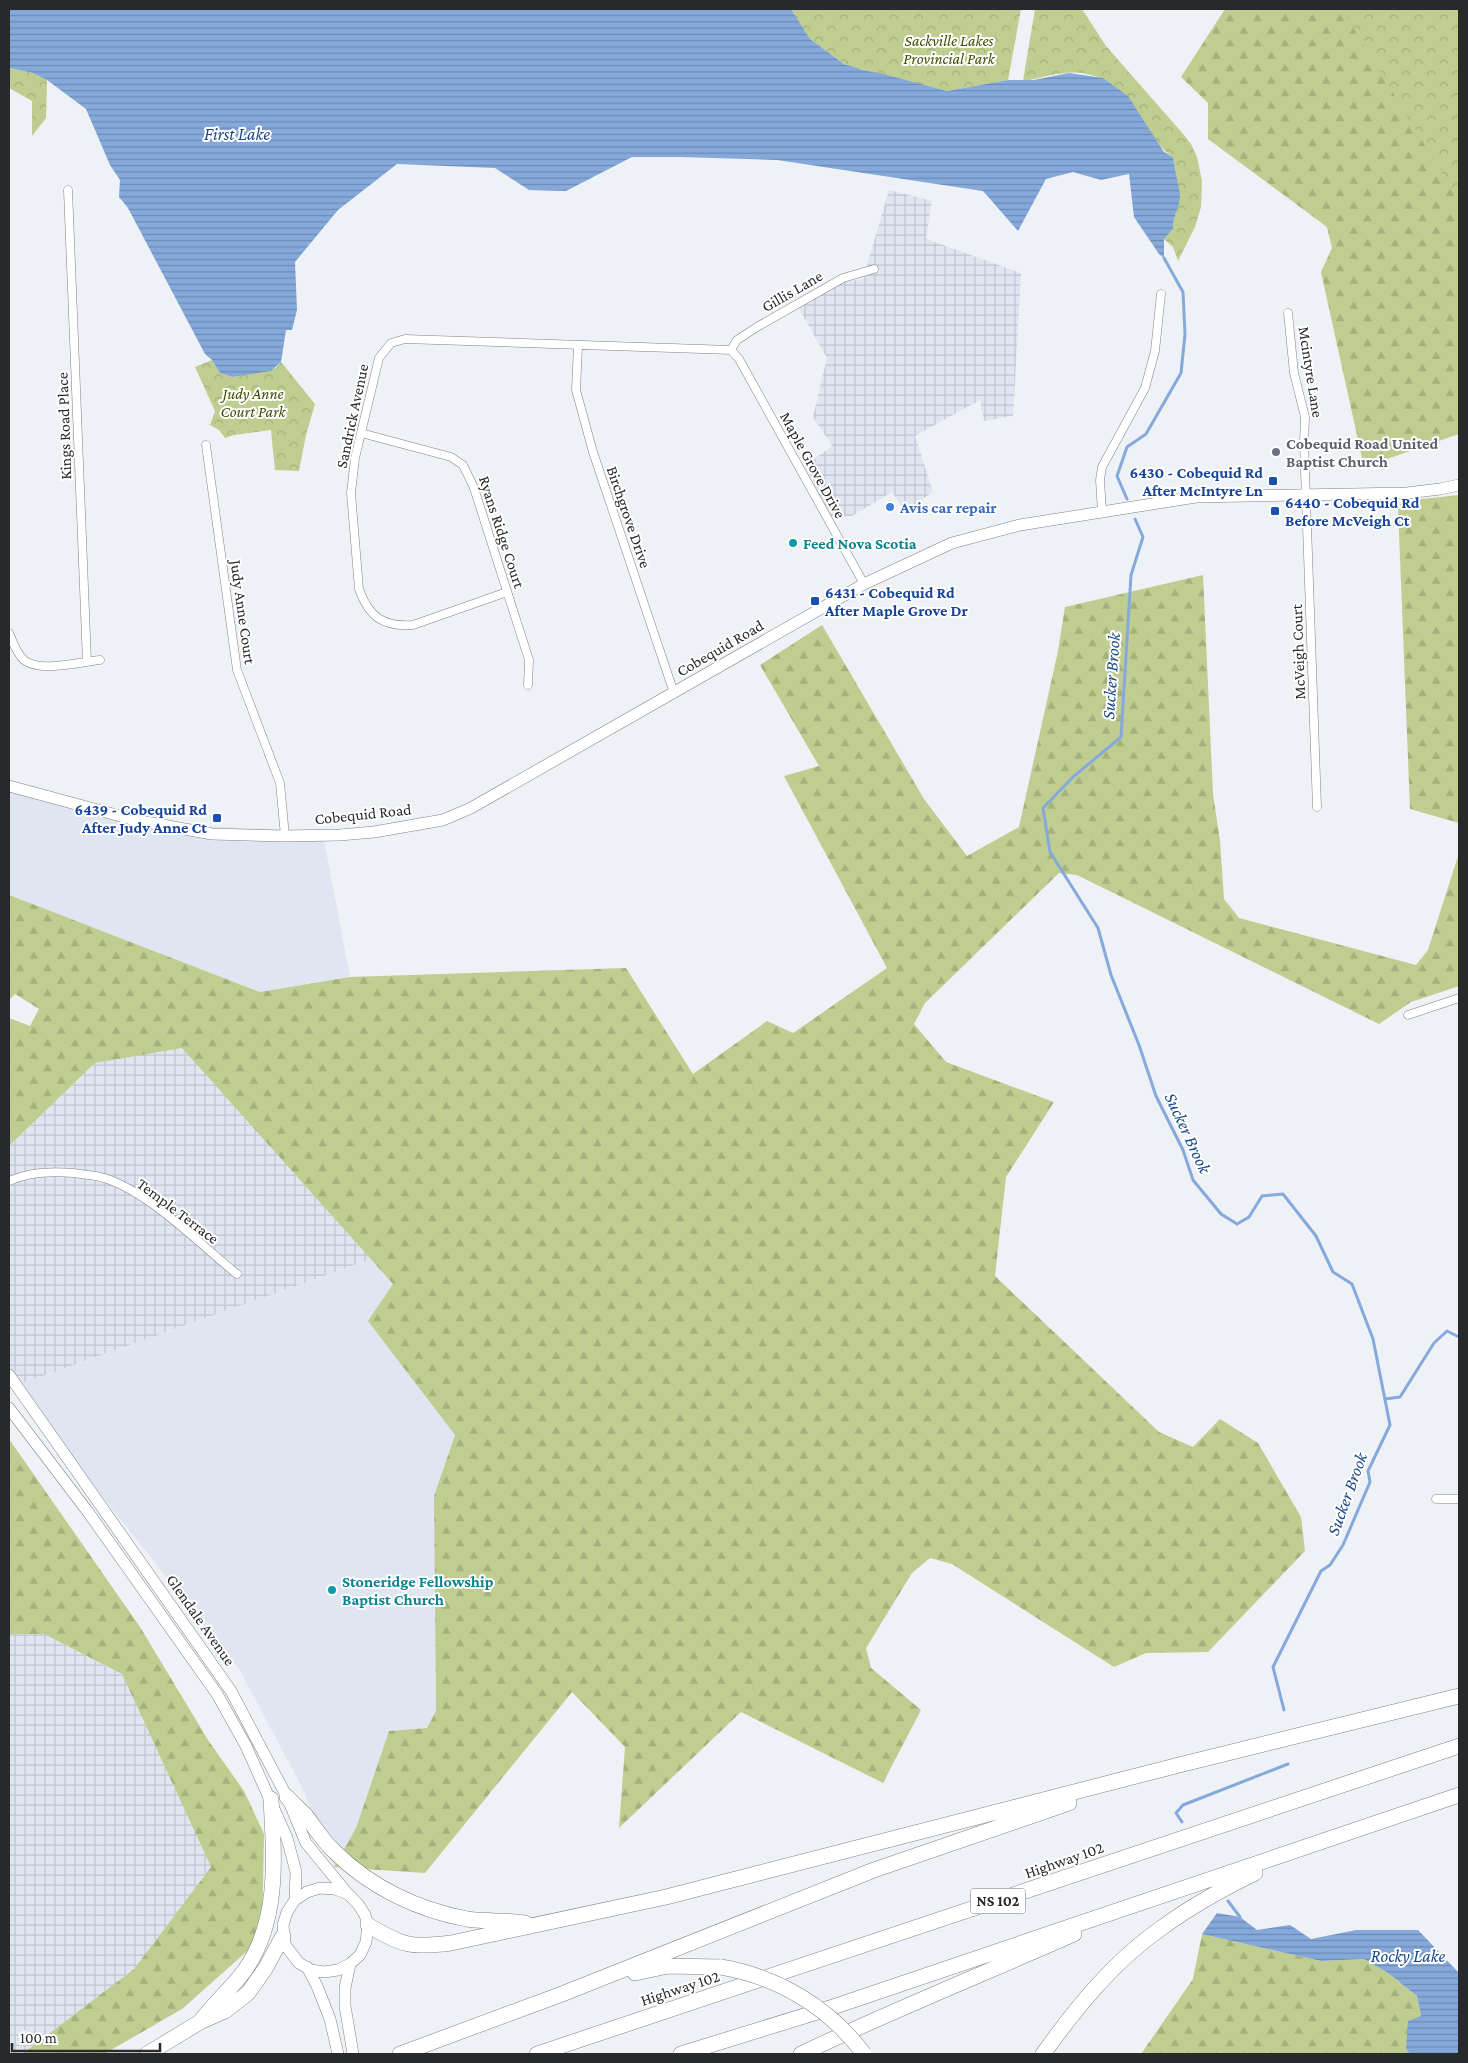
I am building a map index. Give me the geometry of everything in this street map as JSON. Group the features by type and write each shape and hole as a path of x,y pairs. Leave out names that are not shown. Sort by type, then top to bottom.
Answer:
{"highway":[{"path":"368,1925 405,1944 424,1947 451,1943 666,1897 1179,1765 1459,1696"},
{"name":"Highway 102","path":"537,2054 1459,1746"},
{"path":"400,2054 562,1994 874,1870 1179,1765"},
{"path":"681,2054 830,2008 1459,1795"},
{"path":"287,1798 305,1816 320,1837 336,1854 365,1877 400,1898 436,1911 468,1919 512,1921 536,1925"},
{"path":"200,2022 245,1969 262,1938 272,1895 274,1861 271,1799"},
{"path":"1043,2054 1069,2018 1111,1971 1158,1929 1198,1903 1297,1851"},
{"path":"801,2054 1166,1894"},
{"path":"147,2054 200,2022 225,2011 248,1993 266,1970 283,1936"},
{"path":"562,1994 643,1970 668,1966 721,1967 762,1977 785,1987 809,2001 854,2040 864,2054"}],"main road":[{"name":"Cobequid Road","path":"9,786 155,824 212,834 340,835 374,832 442,820 471,808 864,584 952,543 1020,525 1196,497 1407,493 1440,489 1459,484"},
{"name":"Glendale Avenue","path":"9,1375 231,1691 287,1798 306,1843 358,1904 368,1925"},
{"name":"Glendale Avenue","path":"9,1408 88,1512 217,1694 246,1746 271,1799 294,1861 296,1872 295,1900 287,1912 283,1925 283,1936"},
{"path":"295,1900 307,1892 320,1888 334,1889 348,1894"},
{"path":"283,1936 289,1952 299,1963 307,1968 324,1972 338,1970 350,1964 360,1955 366,1942 368,1925"},
{"path":"350,1964 344,1988 345,2006 353,2050"},
{"path":"307,1968 317,1986 330,2019 338,2052"}],"street":[{"name":"Kings Road Place","path":"68,190 87,662"},
{"name":"Gillis Lane","path":"731,350 738,340 757,327 843,278 874,269"},
{"path":"1102,512 1100,480 1102,467 1145,388 1155,351 1161,294"},
{"name":"Mcintyre Lane","path":"1288,313 1294,373 1306,426 1304,442 1305,495"},
{"name":"Sandrick Avenue","path":"507,592 413,625 400,626 386,623 373,614 364,602 359,589 351,494 355,458 379,358 384,349 398,340 731,350"},
{"name":"Birchgrove Drive","path":"578,346 576,390 593,452 674,693"},
{"name":"Maple Grove Drive","path":"731,350 739,359 864,584"},
{"name":"Ryans Ridge Court","path":"361,433 451,457 463,465 474,488 529,660 528,685"},
{"name":"Judy Anne Court","path":"206,445 237,670 280,783 285,836"},
{"name":"McVeigh Court","path":"1305,495 1317,807"},
{"path":"9,633 20,655 31,664 46,666 100,660"},
{"path":"1408,1015 1459,998"},
{"name":"Temple Terrace","path":"9,1182 28,1175 44,1172 61,1172 97,1176 119,1184 152,1204 237,1274"},
{"path":"1436,1499 1459,1499"}],"shaded area":[{"path":"889,190 932,201 926,239 1021,273 1013,416 984,421 980,400 915,436 933,492 905,511 892,492 852,516 831,517 805,466 832,446 813,417 827,358 797,305 839,282 863,279"},
{"path":"9,788 144,821 238,828 322,830 350,977 260,992 9,895"},
{"path":"182,1047 371,1259 9,1388 9,1146 95,1063"},
{"path":"371,1259 393,1284 445,1420 455,1435 434,1496 436,1711 427,1728 389,1731 356,1828 334,1867 302,1787 239,1669 15,1386"},
{"path":"9,1634 44,1634 122,1674 211,1867 134,1969 22,2054 9,2054"}],"green space":[{"name":"Sackville Lakes Provincial Park","path":"791,9 1021,9 1008,80 947,91 844,64 810,39"},
{"name":"Sackville Lakes Provincial Park","path":"1035,9 1082,9 1106,46 1191,144 1197,157 1202,181 1201,207 1195,227 1178,261 1173,247 1164,239 1173,229 1179,197 1173,157 1158,143 1132,104 1105,80 1083,73 1070,72 1023,81"},
{"path":"1225,9 1400,9 1459,128 1459,434 1364,467 1321,272 1332,248 1327,227 1208,139 1208,103 1181,77"},
{"path":"1342,9 1459,9 1459,202"},
{"path":"9,68 33,73 47,80 46,118 32,136 32,101 9,88"},
{"name":"Judy Anne Court Park","path":"212,360 220,373 232,377 276,368 281,362 315,404 306,435 299,471 275,470 271,430 225,438 219,430 210,425 215,411 195,367"},
{"path":"1459,495 1459,823 1410,809 1398,507 1403,501"},
{"path":"1203,575 1213,794 1220,841 1224,899 1239,918 1416,965 1428,950 1459,853 1459,986 1411,1002 1379,1024 1077,875 1059,873 925,1003 914,1024 946,1062 1054,1102 1006,1177 995,1276 1159,1432 1193,1447 1220,1419 1258,1443 1301,1517 1305,1551 1208,1652 1146,1653 1114,1667 952,1564 930,1558 912,1573 866,1648 871,1668 921,1710 883,1783 741,1712 619,1828 625,1747 572,1692 425,1873 334,1867 356,1828 389,1731 427,1728 436,1711 434,1496 455,1435 368,1321 393,1284 182,1048 95,1063 9,1146 9,1018 30,1026 39,1009 15,994 9,1000 9,895 260,992 350,977 626,968 693,1074 767,1021 793,1033 887,968 784,776 819,766 760,665 822,625 924,799 967,856 1019,827 1058,651 1065,607"},
{"path":"9,1439 140,1627 208,1740 244,1791 264,1834 262,1938 182,2009 104,2054 22,2054 134,1969 211,1867 122,1674 44,1634 9,1634"},
{"path":"1202,1934 1321,1961 1364,1959 1388,1973 1417,1996 1421,2016 1406,2049 1410,2054 1141,2054 1193,1979"}],"water":[{"name":"First Lake","path":"9,9 791,9 810,39 844,64 947,91 1008,80 1034,80 1069,73 1103,78 1128,96 1164,152 1173,157 1180,197 1173,229 1164,239 1164,258 1159,254 1134,217 1129,174 1101,180 1073,172 1046,179 1018,231 983,191 777,160 632,157 566,191 529,190 495,168 397,164 338,210 295,262 297,310 292,330 286,330 281,362 271,371 232,377 220,373 212,360 205,354 128,208 119,197 120,180 110,165 86,109 47,80 33,73 9,68"},
{"name":"Rocky Lake","path":"1217,1913 1240,1917 1257,1930 1290,1925 1311,1939 1356,1930 1418,1930 1459,1973 1459,2054 1410,2054 1406,2049 1408,2021 1421,2016 1417,1996 1388,1973 1364,1959 1321,1961 1202,1934"}],"waterway":[{"name":"Sucker Brook","path":"1127,499 1117,476 1127,447 1146,434 1181,373 1185,334 1183,292 1164,258"},
{"name":"Sucker Brook","path":"1135,519 1143,537 1131,575 1121,737 1073,777 1043,808 1050,852 1098,928 1111,975 1139,1045 1156,1096 1183,1150 1193,1180 1221,1214 1237,1224 1249,1217 1262,1196 1283,1194 1316,1236 1333,1272 1352,1284 1373,1339 1390,1425 1368,1471 1370,1482 1343,1545 1330,1565 1321,1571 1273,1667 1284,1710"},
{"path":"1385,1399 1400,1397 1434,1343 1447,1331 1459,1337"},
{"name":"Sucker Brook","path":"1182,1822 1176,1813 1183,1805 1288,1764"},
{"name":"Sucker Brook","path":"1228,1901 1240,1917"}],"place":[{"name":"Cobequid Road United Baptist Church","path":"1276,452"},
{"name":"6430 - Cobequid Rd After McIntyre Ln","path":"1273,481"},
{"name":"Avis car repair","path":"890,507"},
{"name":"6440 - Cobequid Rd Before McVeigh Ct","path":"1275,511"},
{"name":"Feed Nova Scotia","path":"793,543"},
{"name":"6431 - Cobequid Rd After Maple Grove Dr","path":"815,601"},
{"name":"6439 - Cobequid Rd After Judy Anne Ct","path":"217,818"},
{"name":"Stoneridge Fellowship Baptist Church","path":"332,1590"}]}
